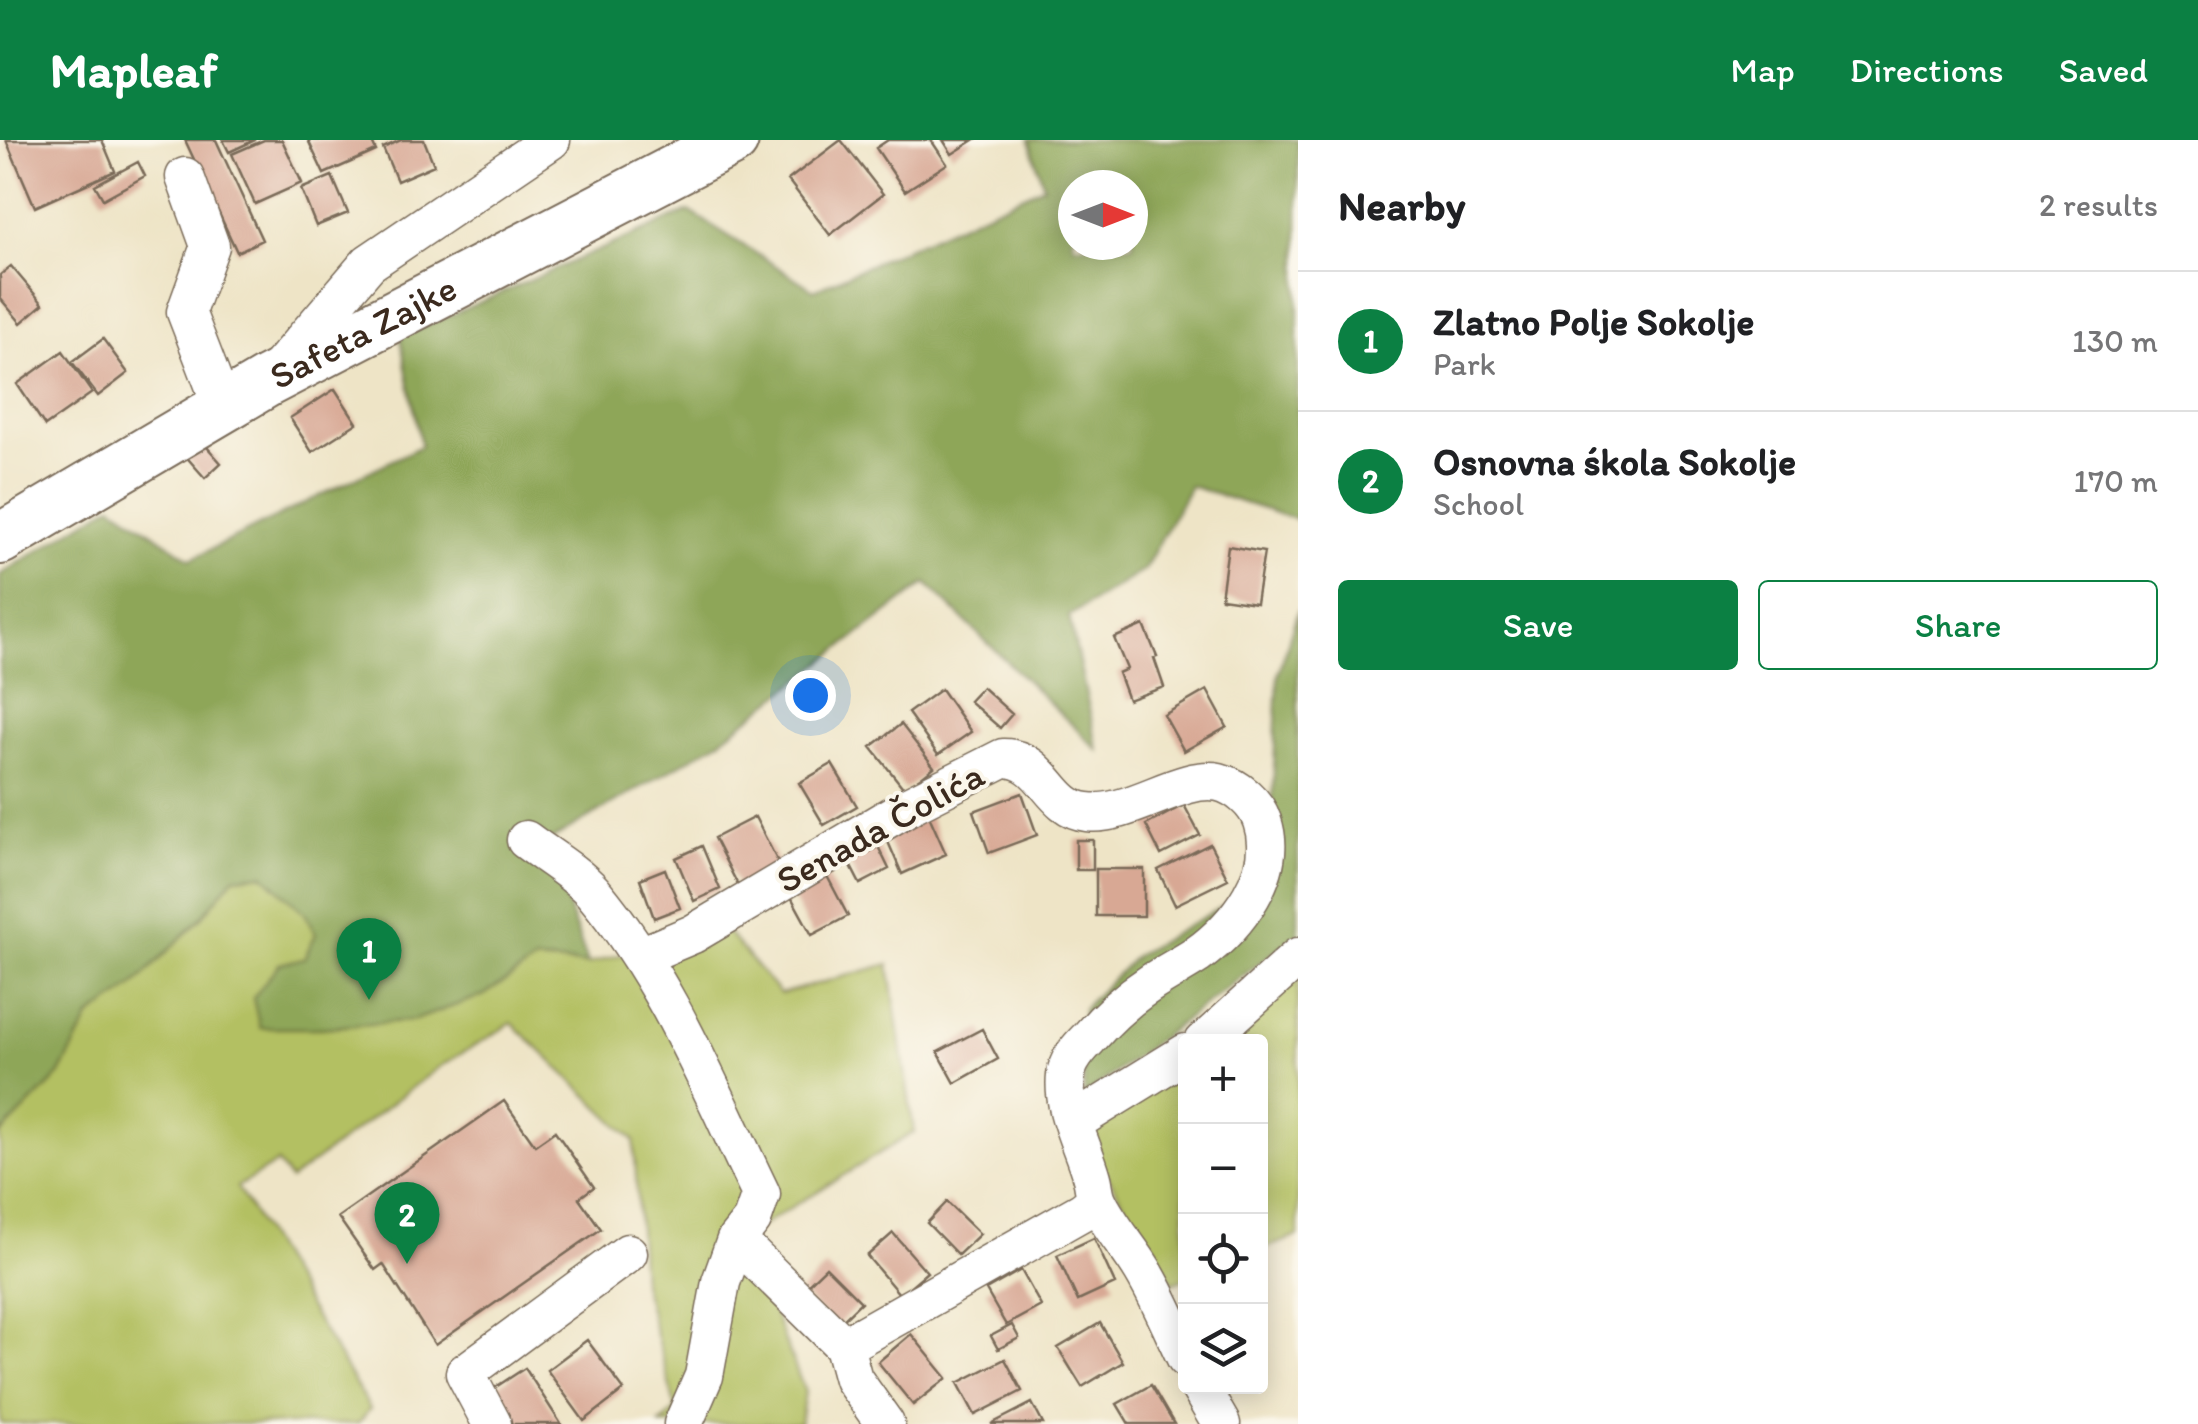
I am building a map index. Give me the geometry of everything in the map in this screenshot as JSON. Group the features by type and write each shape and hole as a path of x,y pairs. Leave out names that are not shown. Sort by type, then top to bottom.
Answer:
{"main road":[{"name":"Safeta Zajke","path":"0,539 268,381 733,140"}],"street":[{"path":"268,381 369,264 551,140"},
{"path":"185,177 210,246 186,312 223,408"},
{"name":"Senada Čolića","path":"640,956 693,934 912,804 1003,758 1018,758 1031,766 1070,809 1091,813 1112,812 1196,783 1218,782 1237,790 1254,805 1262,823 1266,846 1258,885 1228,926 1198,954 1149,984 1103,1022 1076,1052 1066,1072 1066,1099 1097,1200 1146,1276 1178,1342"},
{"path":"526,840 590,888 640,956 761,1194 752,1220 736,1240 721,1282 704,1376 683,1424"},
{"path":"1213,1034 1298,957"},
{"path":"1074,1122 1178,1058"},
{"path":"844,1346 1097,1200"},
{"path":"736,1240 844,1346 852,1379 885,1424"},
{"path":"492,1424 464,1373 628,1253"},
{"path":"1204,1394 1221,1424"}],"green space":[{"path":"1029,140 1298,140 1298,520 1190,486 1144,570 1069,616 1098,750 926,583 718,742 546,843 588,964 536,961 484,995 415,1020 321,1028 260,1028 253,998 279,964 304,958 316,934 305,913 263,874 234,877 203,916 133,986 90,1017 59,1075 0,1135 0,575 112,505 191,559 421,446 400,337 689,211 814,290 1044,186"},
{"path":"1298,610 1298,934 1084,1096 1083,1009 1135,956 1269,880 1278,675"},
{"path":"263,874 305,913 313,929 544,962 588,964 722,926 780,994 889,964 914,1132 743,1237 805,1392 800,1424 660,1424 676,1409 642,1283 634,1140 512,1023 439,1067 290,1180 277,1163 237,1187 370,1409 358,1424 0,1421 0,1135 59,1075 90,1017 133,986 203,916 234,877"},
{"path":"1298,957 1298,1236 1268,1247 1268,1034 1213,1034"},
{"path":"1178,1057 1178,1281 1173,1283 1074,1122"}],"building":[{"path":"6,140 102,140 115,171 35,207"},
{"path":"185,140 216,140 262,240 237,252"},
{"path":"223,140 255,140 229,152"},
{"path":"264,140 282,140 302,183 255,204 232,154"},
{"path":"308,140 371,140 376,151 324,174"},
{"path":"401,140 424,140 434,165 397,181 383,148"},
{"path":"841,140 883,194 830,235 788,180"},
{"path":"888,140 931,140 947,164 905,191 876,148"},
{"path":"943,140 974,140 952,154"},
{"path":"138,162 145,176 103,199 95,185"},
{"path":"332,176 348,213 316,226 301,189"},
{"path":"11,266 43,304 21,323 0,298 0,275"},
{"path":"103,339 128,373 98,396 72,362"},
{"path":"63,351 92,393 45,426 17,384"},
{"path":"335,389 357,423 312,452 290,418"},
{"path":"199,438 221,463 205,478 183,453"},
{"path":"1228,546 1264,552 1256,603 1221,598"},
{"path":"1144,625 1164,687 1128,700 1118,673 1127,669 1114,638"},
{"path":"982,687 1012,714 1000,728 969,701"},
{"path":"941,689 971,732 938,755 908,713"},
{"path":"1207,690 1227,727 1184,751 1164,715"},
{"path":"901,724 934,767 905,790 871,747"},
{"path":"832,764 857,806 824,825 799,783"},
{"path":"1022,793 1037,835 989,853 974,811"},
{"path":"1184,805 1200,835 1161,855 1146,825"},
{"path":"926,809 946,854 902,874 882,828"},
{"path":"755,817 782,870 741,891 714,838"},
{"path":"872,834 889,869 860,884 842,849"},
{"path":"1076,840 1093,840 1093,870 1076,870"},
{"path":"1210,844 1228,879 1175,905 1158,870"},
{"path":"702,846 720,889 694,901 676,858"},
{"path":"665,869 680,908 654,918 640,879"},
{"path":"1096,869 1144,869 1144,916 1096,916"},
{"path":"826,874 848,916 812,935 789,893"},
{"path":"982,1029 998,1059 955,1083 938,1052"},
{"path":"504,1101 535,1145 555,1131 594,1187 579,1198 601,1229 435,1345 383,1264 375,1270 338,1217"},
{"path":"947,1202 980,1234 958,1255 927,1223"},
{"path":"893,1233 927,1272 900,1295 867,1256"},
{"path":"1094,1238 1115,1284 1078,1301 1057,1255"},
{"path":"826,1267 861,1302 835,1327 800,1292"},
{"path":"1021,1270 1041,1306 1006,1325 986,1290"},
{"path":"1100,1323 1123,1362 1082,1387 1058,1348"},
{"path":"1012,1325 1019,1338 998,1349 991,1336"},
{"path":"911,1334 947,1378 913,1405 878,1362"},
{"path":"587,1340 624,1390 584,1421 547,1370"},
{"path":"1005,1359 1022,1391 975,1415 958,1383"},
{"path":"525,1368 561,1424 500,1424 482,1396"},
{"path":"1151,1385 1174,1424 1129,1424 1117,1404"},
{"path":"1032,1403 1043,1424 991,1424"}],"place":[{"name":"Zlatno Polje Sokolje","path":"369,1000"},
{"name":"Osnovna śkola Sokolje","path":"407,1264"}]}
